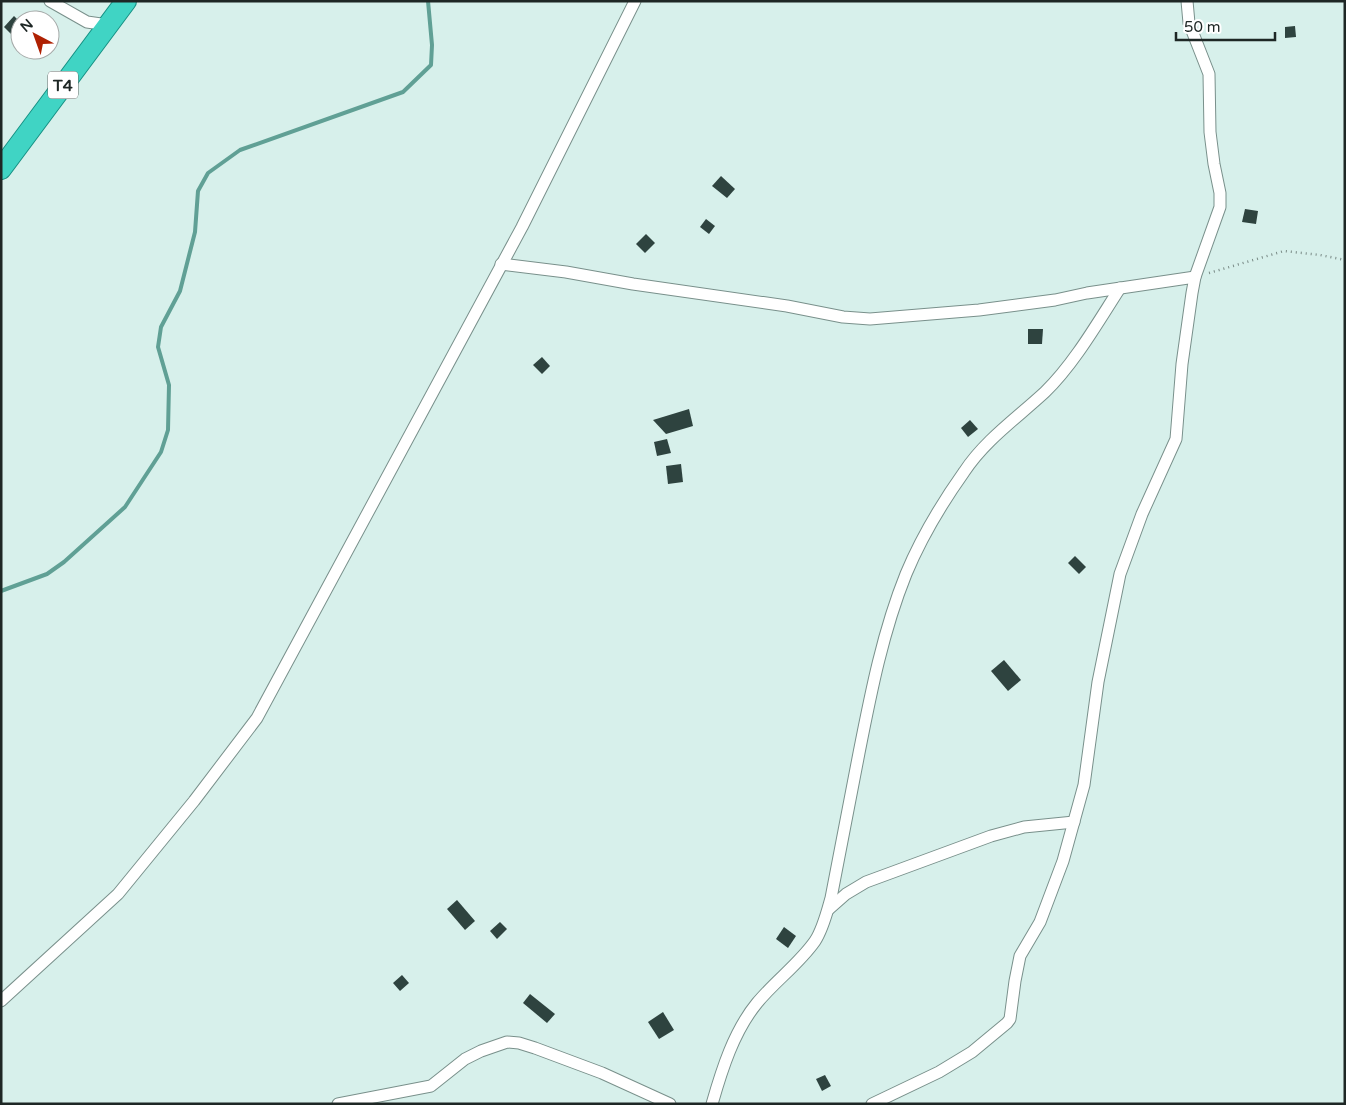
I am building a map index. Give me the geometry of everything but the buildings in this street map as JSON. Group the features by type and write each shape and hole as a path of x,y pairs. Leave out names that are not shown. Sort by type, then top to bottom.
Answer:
{"highway":[{"name":"T4","path":"1,169 126,1"}],"street":[{"path":"50,1 87,22 108,25"},
{"path":"1,1001 118,894 194,801 257,718 501,264 635,1"},
{"path":"872,1104 948,1067 972,1052 1007,1024 1010,1019 1020,956 1040,922 1063,861 1084,785 1098,682 1120,574 1142,514 1176,439 1182,364 1195,277 1220,207 1220,193 1210,132 1209,74 1190,23 1187,1"},
{"path":"501,264 788,306 842,317 870,318 979,310 1055,300 1087,293 1195,277"},
{"path":"712,1104 719,1079 736,1036 756,1004 804,955 816,940 828,910 832,898 869,703 887,627 907,572 932,523 964,471 990,441 1046,391 1061,374 1120,288"},
{"path":"828,910 846,894 866,882 991,836 1024,827 1074,822"},
{"path":"338,1104 431,1086 465,1059 481,1050 507,1042 519,1043 602,1073 670,1104"}],"path":[{"path":"1195,277 1284,252 1320,255 1345,260"}],"waterway":[{"path":"1,591 47,574 64,562 125,507 161,452 168,430 169,385 158,347 161,327 180,291 195,232 198,191 208,173 240,150 403,92 431,65 432,45 428,1"}]}
